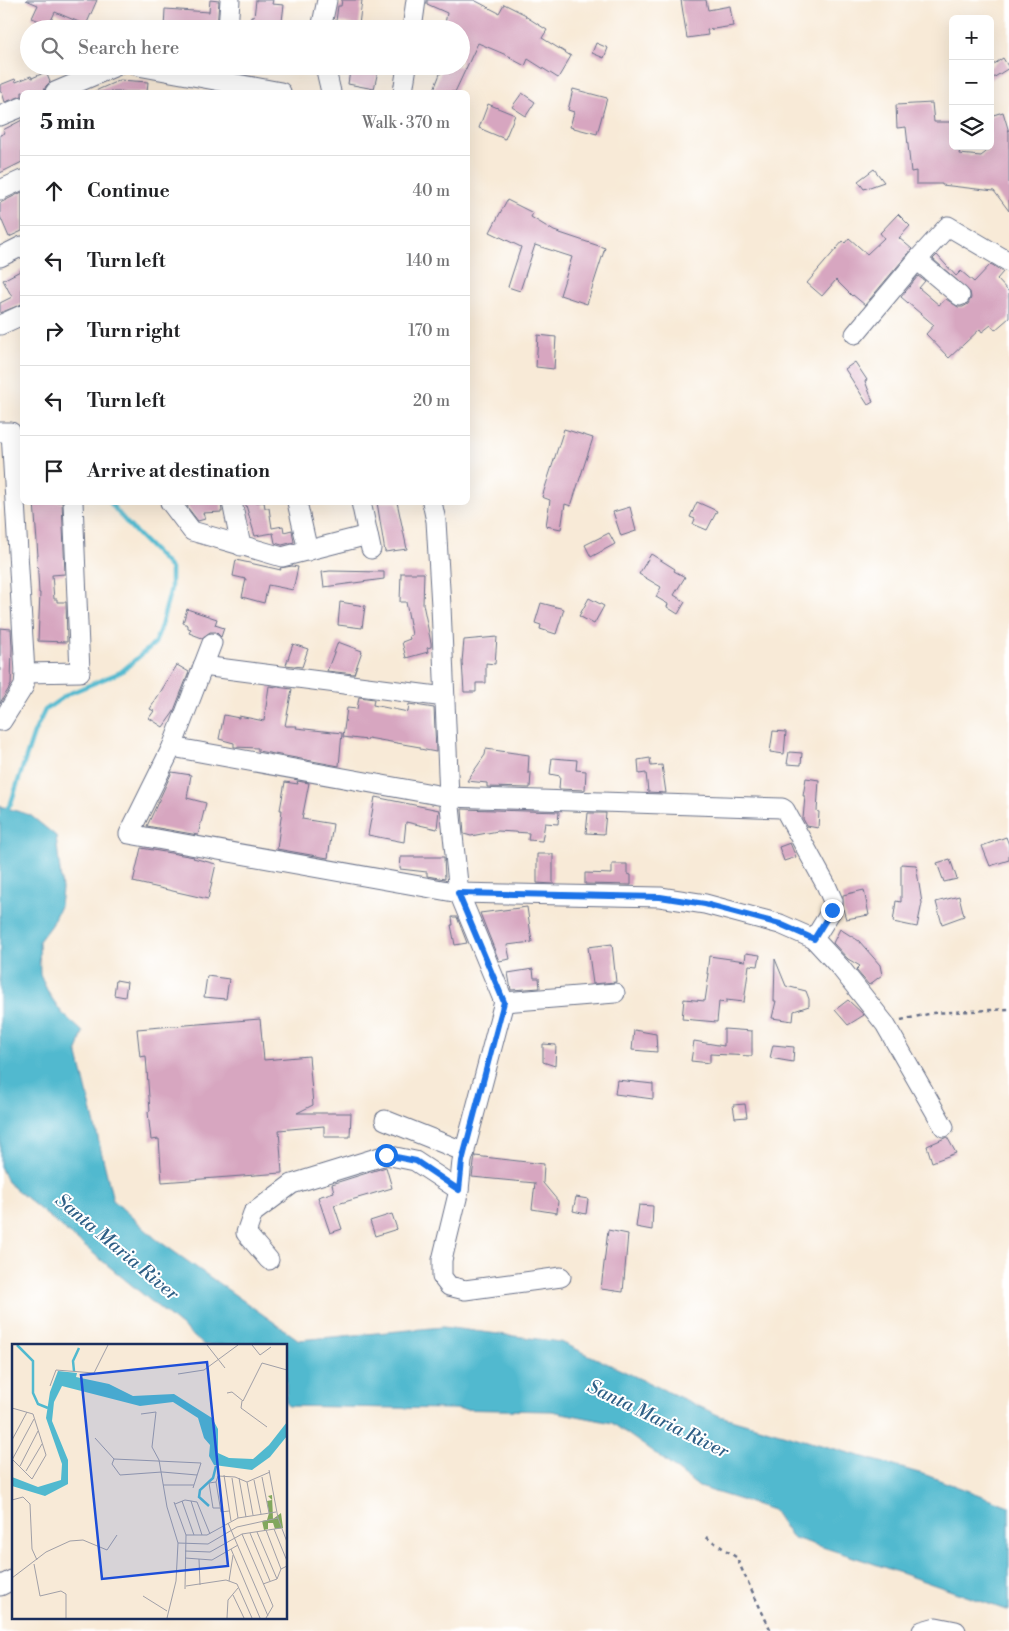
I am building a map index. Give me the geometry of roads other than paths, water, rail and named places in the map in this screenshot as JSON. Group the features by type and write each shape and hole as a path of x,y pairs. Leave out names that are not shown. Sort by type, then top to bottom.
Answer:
{"street":[{"path":"229,20 230,0"},
{"path":"324,20 327,0"},
{"path":"413,20 416,0"},
{"path":"60,90 95,75"},
{"path":"227,75 275,90"},
{"path":"326,75 330,90"},
{"path":"403,90 406,75"},
{"path":"0,116 20,108"},
{"path":"0,190 20,181"},
{"path":"855,334 948,226 1009,262"},
{"path":"0,257 20,247"},
{"path":"917,260 960,296"},
{"path":"0,325 20,316"},
{"path":"0,432 11,432 18,469 25,673 24,686 2,721 0,721"},
{"path":"25,673 80,672 73,505"},
{"path":"172,505 192,531 282,557 308,551 370,542 362,505"},
{"path":"233,505 241,546"},
{"path":"299,505 308,551"},
{"path":"432,505 436,531 449,798 458,893 504,1002 464,1152 459,1190 442,1260 442,1277 449,1286 465,1290 561,1277"},
{"path":"212,644 172,747 129,834 458,893 660,897 705,904 780,924 814,939 840,967 885,1024 944,1126"},
{"path":"203,666 444,697"},
{"path":"172,747 449,798 782,808 785,810 822,877 833,901 830,914 814,939"},
{"path":"504,1002 616,993"},
{"path":"385,1120 464,1152"},
{"path":"269,1260 246,1233 253,1213 292,1184 386,1155 416,1161 459,1190"},
{"path":"0,1586 12,1580"},
{"path":"922,1631 936,1627 956,1631"}],"water":[{"name":"Santa Maria River","path":"0,806 30,815 56,836 62,889 60,906 51,925 39,941 40,975 49,994 62,1013 83,1032 77,1051 113,1200 156,1239 299,1340 443,1327 561,1342 720,1416 926,1475 1009,1506 1009,1611 791,1537 773,1510 699,1487 612,1423 552,1411 289,1406 288,1344 203,1344 7,1182 0,1166"}],"waterway":[{"path":"0,819 11,803 34,733 45,710 68,694 121,672 155,643 171,588 171,569 124,520 112,505"}]}
